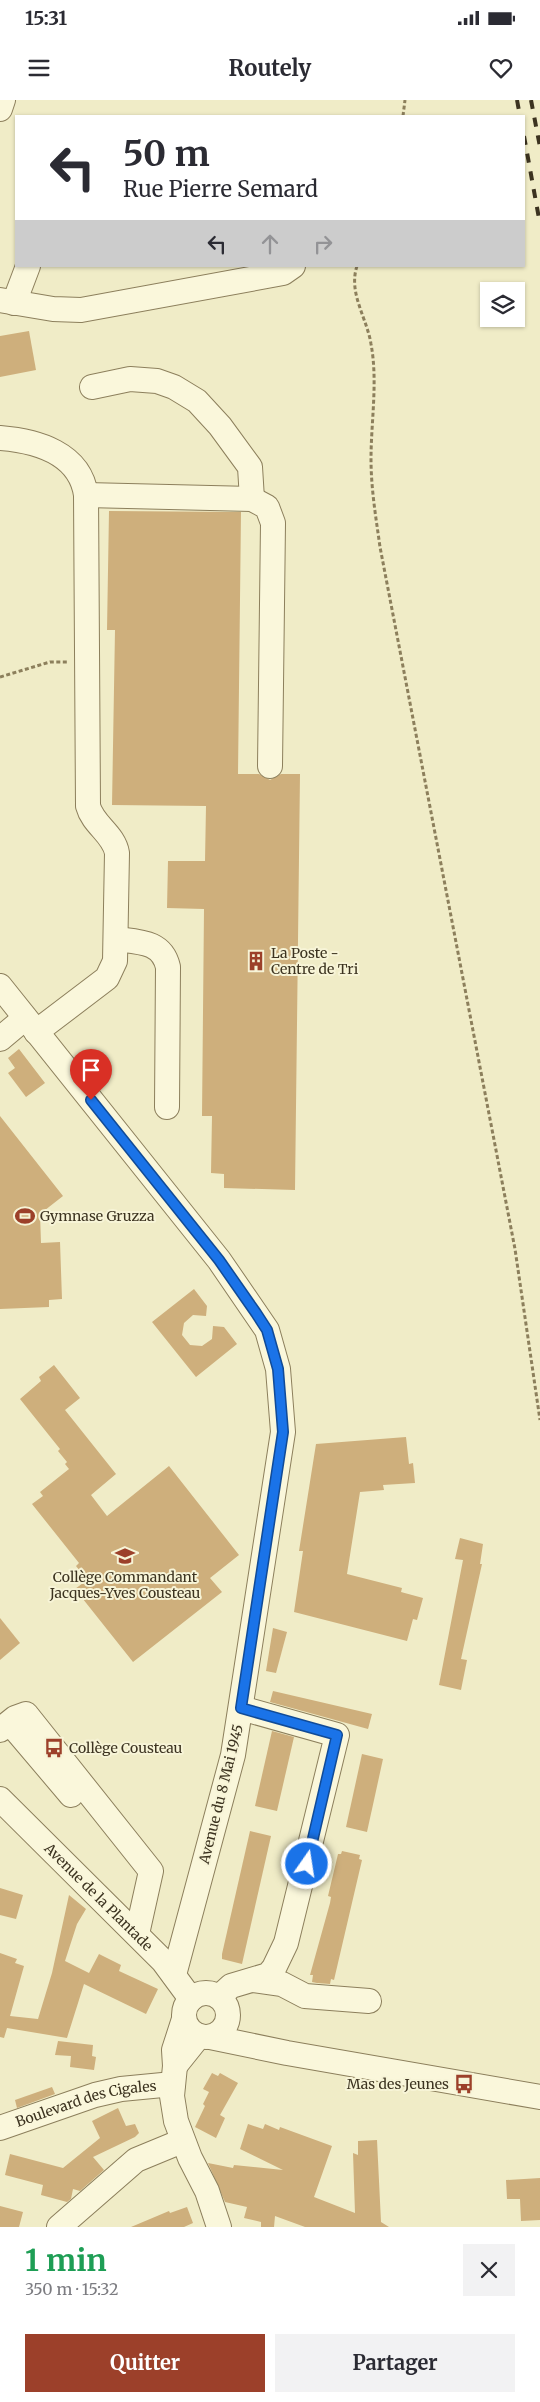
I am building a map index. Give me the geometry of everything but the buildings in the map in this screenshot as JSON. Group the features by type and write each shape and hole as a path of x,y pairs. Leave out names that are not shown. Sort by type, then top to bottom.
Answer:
{"street":[{"path":"0,110 3,100"},
{"path":"27,267 7,302 60,310 81,310 283,273 292,267"},
{"path":"92,387 130,379 157,381 174,387 197,401 220,426 250,467 252,499"},
{"path":"0,438 28,441 48,447 76,468 84,483 86,495 88,806 90,814 116,846 115,961 107,978 31,1025 0,1039"},
{"path":"86,495 252,499 267,507 274,523 270,766"},
{"path":"116,939 153,945 166,956 168,967 167,1107"},
{"name":"Avenue du 8 Mai 1945","path":"0,986 219,1260 267,1330 278,1369 283,1432 233,1756 174,1975"},
{"path":"196,2023 225,2027 224,2006 232,1986 268,1975 274,1968 286,1943 337,1735 241,1708"},
{"path":"5,1726 26,1714 151,1871 137,1934"},
{"name":"Avenue de la Plantade","path":"0,1799 137,1934 174,1975 196,2023"},
{"path":"253,1980 282,1984 305,1996 370,2001"},
{"path":"219,2227 207,2191 186,2149 172,2096 174,2050 196,2023 202,1994 224,2006 287,2053"},
{"path":"196,2023 287,2053 540,2097"},
{"name":"Boulevard des Cigales","path":"0,2128 96,2095 174,2075"},
{"path":"59,2227 136,2160 186,2149"}],"path":[{"path":"403,115 404,100"},
{"path":"357,267 354,288 371,344 374,368 371,461 373,499 380,547 515,1249 540,1420"},
{"path":"0,677 50,662 87,663"}],"railway":[{"path":"517,100 520,115"},
{"path":"531,100 540,147"},
{"path":"525,142 540,224"}],"place":[{"name":"La Poste - Centre de Tri","path":"256,961"},
{"name":"Gymnase Gruzza","path":"25,1216"},
{"name":"Collège Commandant Jacques-Yves Cousteau","path":"125,1556"},
{"name":"Collège Cousteau","path":"54,1748"},
{"name":"Mas des Jeunes","path":"464,2084"}],"route":[{"path":"91,1100 219,1260 267,1330 275,1356 278,1369 283,1432 241,1708 337,1735 307,1864"}]}
